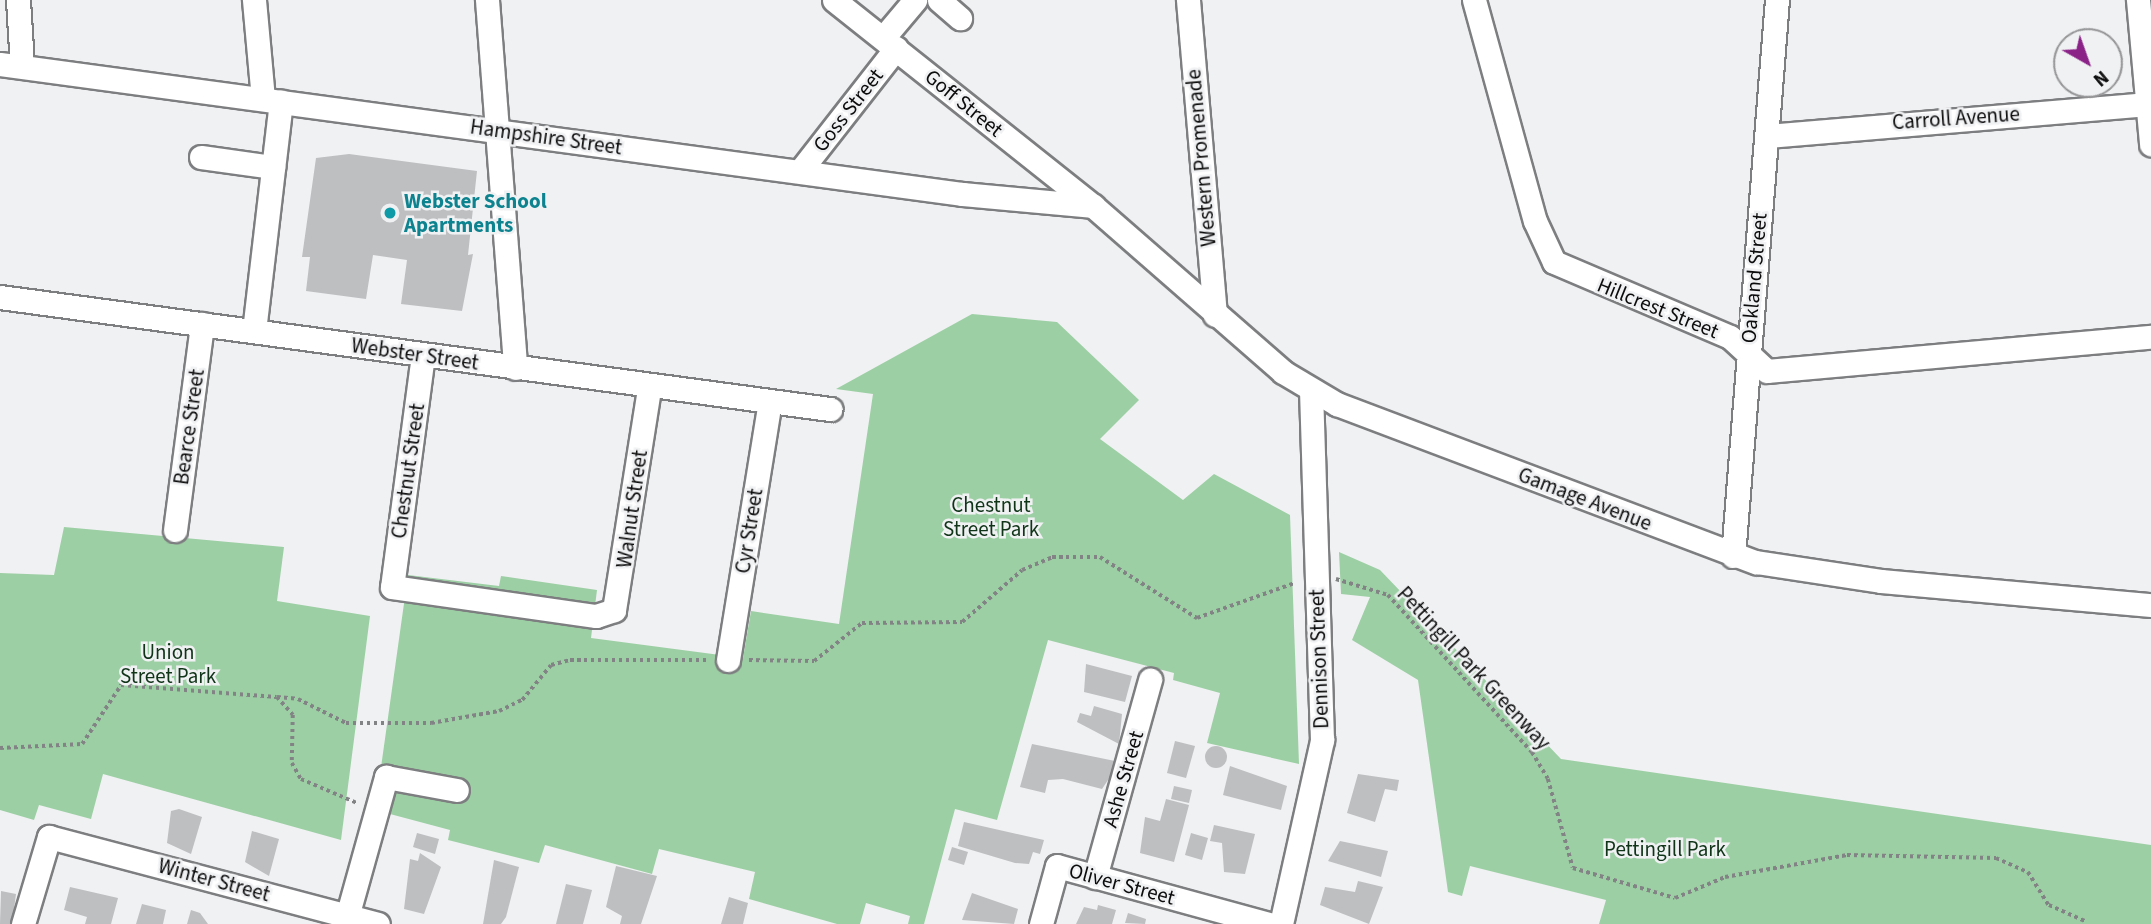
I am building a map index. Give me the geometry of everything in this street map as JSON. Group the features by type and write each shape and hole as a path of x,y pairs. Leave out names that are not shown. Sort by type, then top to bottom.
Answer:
{"street":[{"path":"11,65 18,0"},
{"path":"254,0 272,100 273,167 254,331"},
{"path":"487,0 515,368"},
{"name":"Goff Street","path":"834,0 1093,206"},
{"name":"Goss Street","path":"800,171 890,43 915,0"},
{"path":"939,0 960,18"},
{"name":"Western Promenade","path":"1188,0 1215,315"},
{"name":"Hillcrest Street","path":"1474,0 1535,221 1554,262 1730,337 1748,358 1767,371 2151,337"},
{"name":"Oakland Street","path":"1733,556 1777,0"},
{"path":"2138,0 2151,144"},
{"name":"Hampshire Street","path":"11,65 800,171 1093,206"},
{"name":"Carroll Avenue","path":"1767,136 2146,104"},
{"path":"201,157 273,167"},
{"name":"Gamage Avenue","path":"1093,206 1215,315 1311,390 1733,556 1815,574 2151,605"},
{"name":"Webster Street","path":"0,297 649,388 831,409"},
{"name":"Bearce Street","path":"175,530 202,324"},
{"name":"Chestnut Street","path":"423,355 392,587 596,616"},
{"name":"Walnut Street","path":"596,616 614,610 618,601 649,388"},
{"name":"Dennison Street","path":"1281,924 1320,771 1311,390"},
{"name":"Cyr Street","path":"728,660 770,401"},
{"name":"Ashe Street","path":"1095,877 1150,680"},
{"path":"346,920 386,777 457,790"},
{"name":"Winter Street","path":"23,924 49,837 346,920 378,924"},
{"name":"Oliver Street","path":"1041,924 1057,866 1269,924"}],"path":[{"path":"0,748 82,744 121,685 298,699 346,723 431,723 499,711 522,700 551,666 570,660 814,661 862,623 962,622 1022,570 1052,557 1100,557 1197,618 1316,575"},
{"name":"Pettingill Park Greenway","path":"1316,575 1388,595 1532,751 1548,779 1573,868 1675,898 1735,874 1847,855 1996,858 2028,872 2049,905 2085,921"},
{"path":"277,697 293,715 292,763 301,779 363,804"}],"green space":[{"name":"Chestnut Street Park","path":"972,314 1057,322 1139,400 1100,439 1183,500 1214,474 1290,515 1299,764 1207,743 1220,693 1173,680 1174,673 1048,640 997,820 955,809 924,924 908,924 910,916 866,903 860,924 837,924 749,899 755,872 659,849 652,874 545,845 539,863 448,840 450,830 375,810 408,575 499,586 501,576 597,590 591,638 743,658 751,611 839,624 873,394 836,389"},
{"name":"Union Street Park","path":"64,527 284,547 277,601 370,616 341,840 103,774 91,819 39,805 34,820 0,810 0,573 54,575"},
{"name":"Pettingill Park","path":"1339,552 1380,570 1561,759 2151,845 2151,924 1599,924 1606,900 1470,866 1462,896 1448,892 1418,680 1352,640 1370,597 1341,594"}],"building":[{"name":"Webster School Apartments","path":"349,154 477,171 468,255 473,254 462,311 401,304 407,260 373,255 366,299 306,291 310,257 302,257 316,158"},
{"path":"1086,664 1132,676 1125,702 1084,692"},
{"path":"1094,706 1122,714 1119,744 1077,722 1080,713 1091,716"},
{"path":"1175,741 1195,746 1186,778 1167,773"},
{"path":"1032,744 1115,761 1110,777 1102,789 1063,779 1048,780 1045,793 1020,787"},
{"path":"1216,746 1224,749 1227,757 1224,765 1216,768 1208,765 1205,757 1208,749"},
{"path":"1230,766 1287,786 1281,810 1223,795"},
{"path":"1358,774 1399,780 1397,791 1385,789 1375,822 1347,813"},
{"path":"1174,786 1192,790 1189,803 1171,799"},
{"path":"1166,799 1189,805 1174,862 1140,853 1145,817 1160,821"},
{"path":"179,809 202,817 191,854 167,843 171,811"},
{"path":"964,822 1044,840 1040,854 1033,852 1029,864 1015,863 958,846"},
{"path":"1214,825 1255,834 1245,874 1224,872 1222,843 1210,841"},
{"path":"252,831 279,839 269,876 245,862"},
{"path":"417,833 439,839 435,854 413,847"},
{"path":"1191,833 1208,838 1202,860 1185,855"},
{"path":"1340,841 1388,851 1381,877 1328,861"},
{"path":"952,847 968,852 964,865 948,860"},
{"path":"420,853 441,867 424,914 404,909 410,859 418,861"},
{"path":"494,860 519,867 506,917 501,924 483,924"},
{"path":"616,866 657,876 641,924 620,924 622,916 606,907"},
{"path":"1358,881 1383,887 1369,924 1320,905 1325,887 1355,892"},
{"path":"566,884 592,890 583,924 556,924"},
{"path":"70,887 118,898 111,924 85,924 87,917 64,910"},
{"path":"1,891 16,894 12,924 0,924"},
{"path":"972,893 1018,909 1014,924 962,920"},
{"path":"729,897 748,903 743,924 721,924"},
{"path":"142,904 166,910 163,924 136,924"},
{"path":"1098,905 1116,910 1112,924 1076,924 1084,907 1097,910"},
{"path":"191,910 200,913 208,924 187,924"},
{"path":"1128,913 1146,919 1145,924 1125,923"}],"place":[{"name":"Webster School Apartments","path":"390,213"}]}
